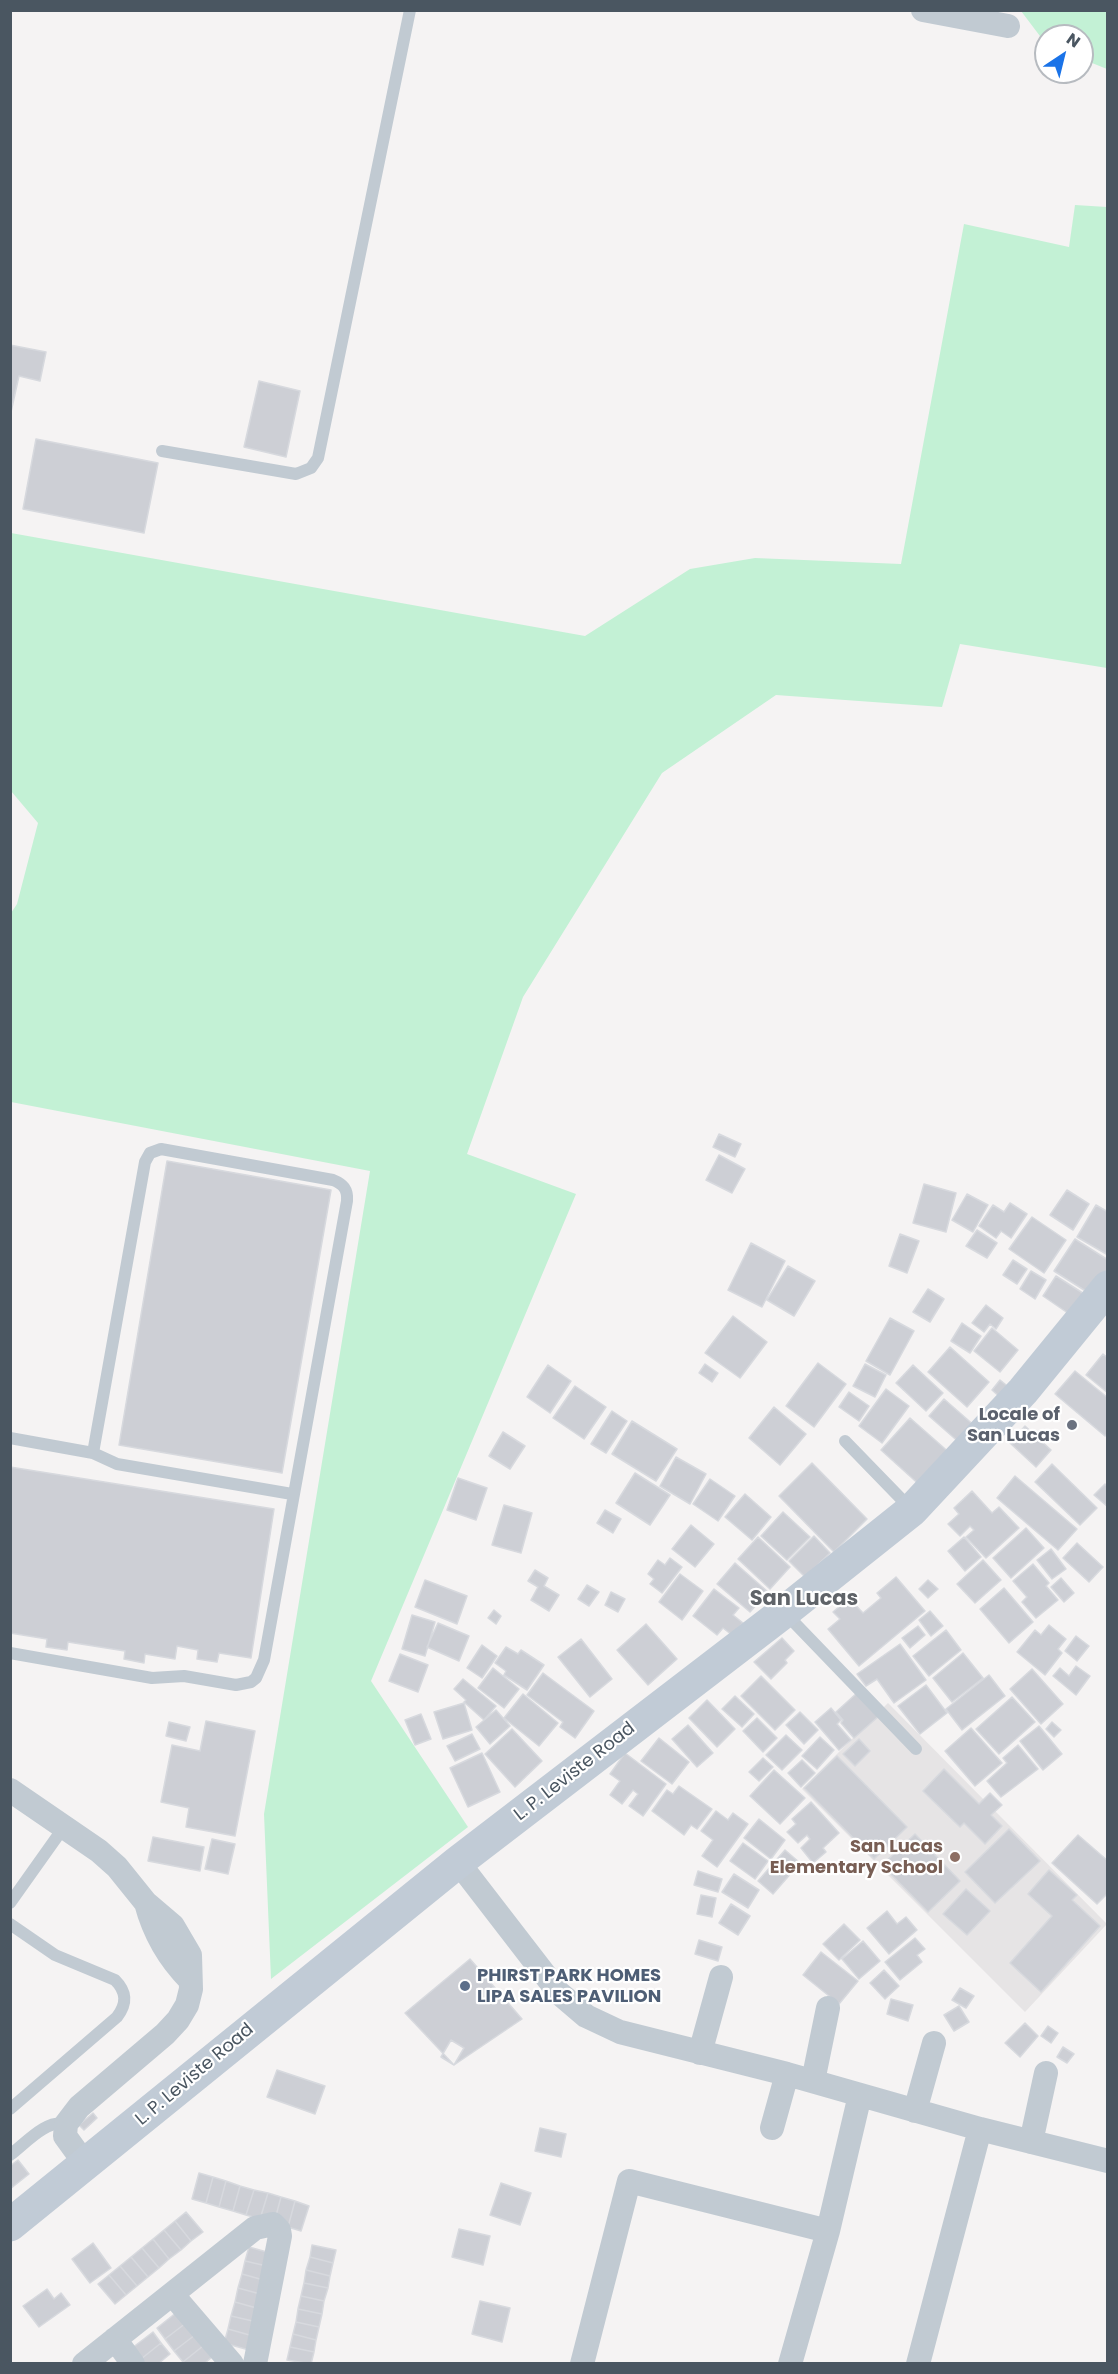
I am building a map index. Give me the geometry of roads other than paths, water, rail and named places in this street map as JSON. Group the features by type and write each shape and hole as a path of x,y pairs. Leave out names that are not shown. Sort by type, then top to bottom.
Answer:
{"main road":[{"name":"L. P. Leviste Road","path":"10,2225 458,1862 784,1612 912,1510 1023,1391 1107,1287"}],"street":[{"path":"922,10 1008,26"},
{"path":"10,1791 99,1851 117,1867 146,1903 157,1936 175,1964 190,1980 190,1997 173,2026 79,2107 66,2124 65,2136 86,2165"},
{"path":"458,1862 559,1993 586,2016 620,2032 787,2074 980,2129 1107,2161"},
{"path":"700,2053 721,1977"},
{"path":"813,2081 828,2008"},
{"path":"915,2111 934,2043"},
{"path":"1031,2142 1046,2073"},
{"path":"772,2128 787,2074"},
{"path":"790,2364 828,2231 860,2095"},
{"path":"918,2364 980,2129"},
{"path":"582,2364 629,2181 828,2231"},
{"path":"84,2364 255,2228 273,2224 279,2229 280,2236 255,2364"},
{"path":"172,2294 232,2364"},
{"path":"115,2339 133,2364"}],"lane":[{"path":"162,451 296,474 311,468 318,458 410,10"},
{"path":"10,1653 152,1678 184,1676 236,1685 251,1682 261,1671 347,1200 343,1186 333,1180 161,1149 150,1153 145,1162 93,1453"},
{"path":"10,1438 93,1453 117,1464 292,1494"},
{"path":"845,1441 912,1510"},
{"path":"784,1612 916,1749"},
{"path":"10,1903 64,1827"},
{"path":"10,1924 55,1955 115,1980 120,1985 125,1998 117,2017 10,2109"},
{"path":"10,2155 49,2126 58,2122 66,2124"}],"place":[{"name":"Locale of San Lucas","path":"1072,1425"},
{"name":"San Lucas Elementary School","path":"955,1857"},
{"name":"PHIRST PARK HOMES LIPA SALES PAVILION","path":"465,1986"}],"district":[{"name":"San Lucas","path":"804,1600"}]}
